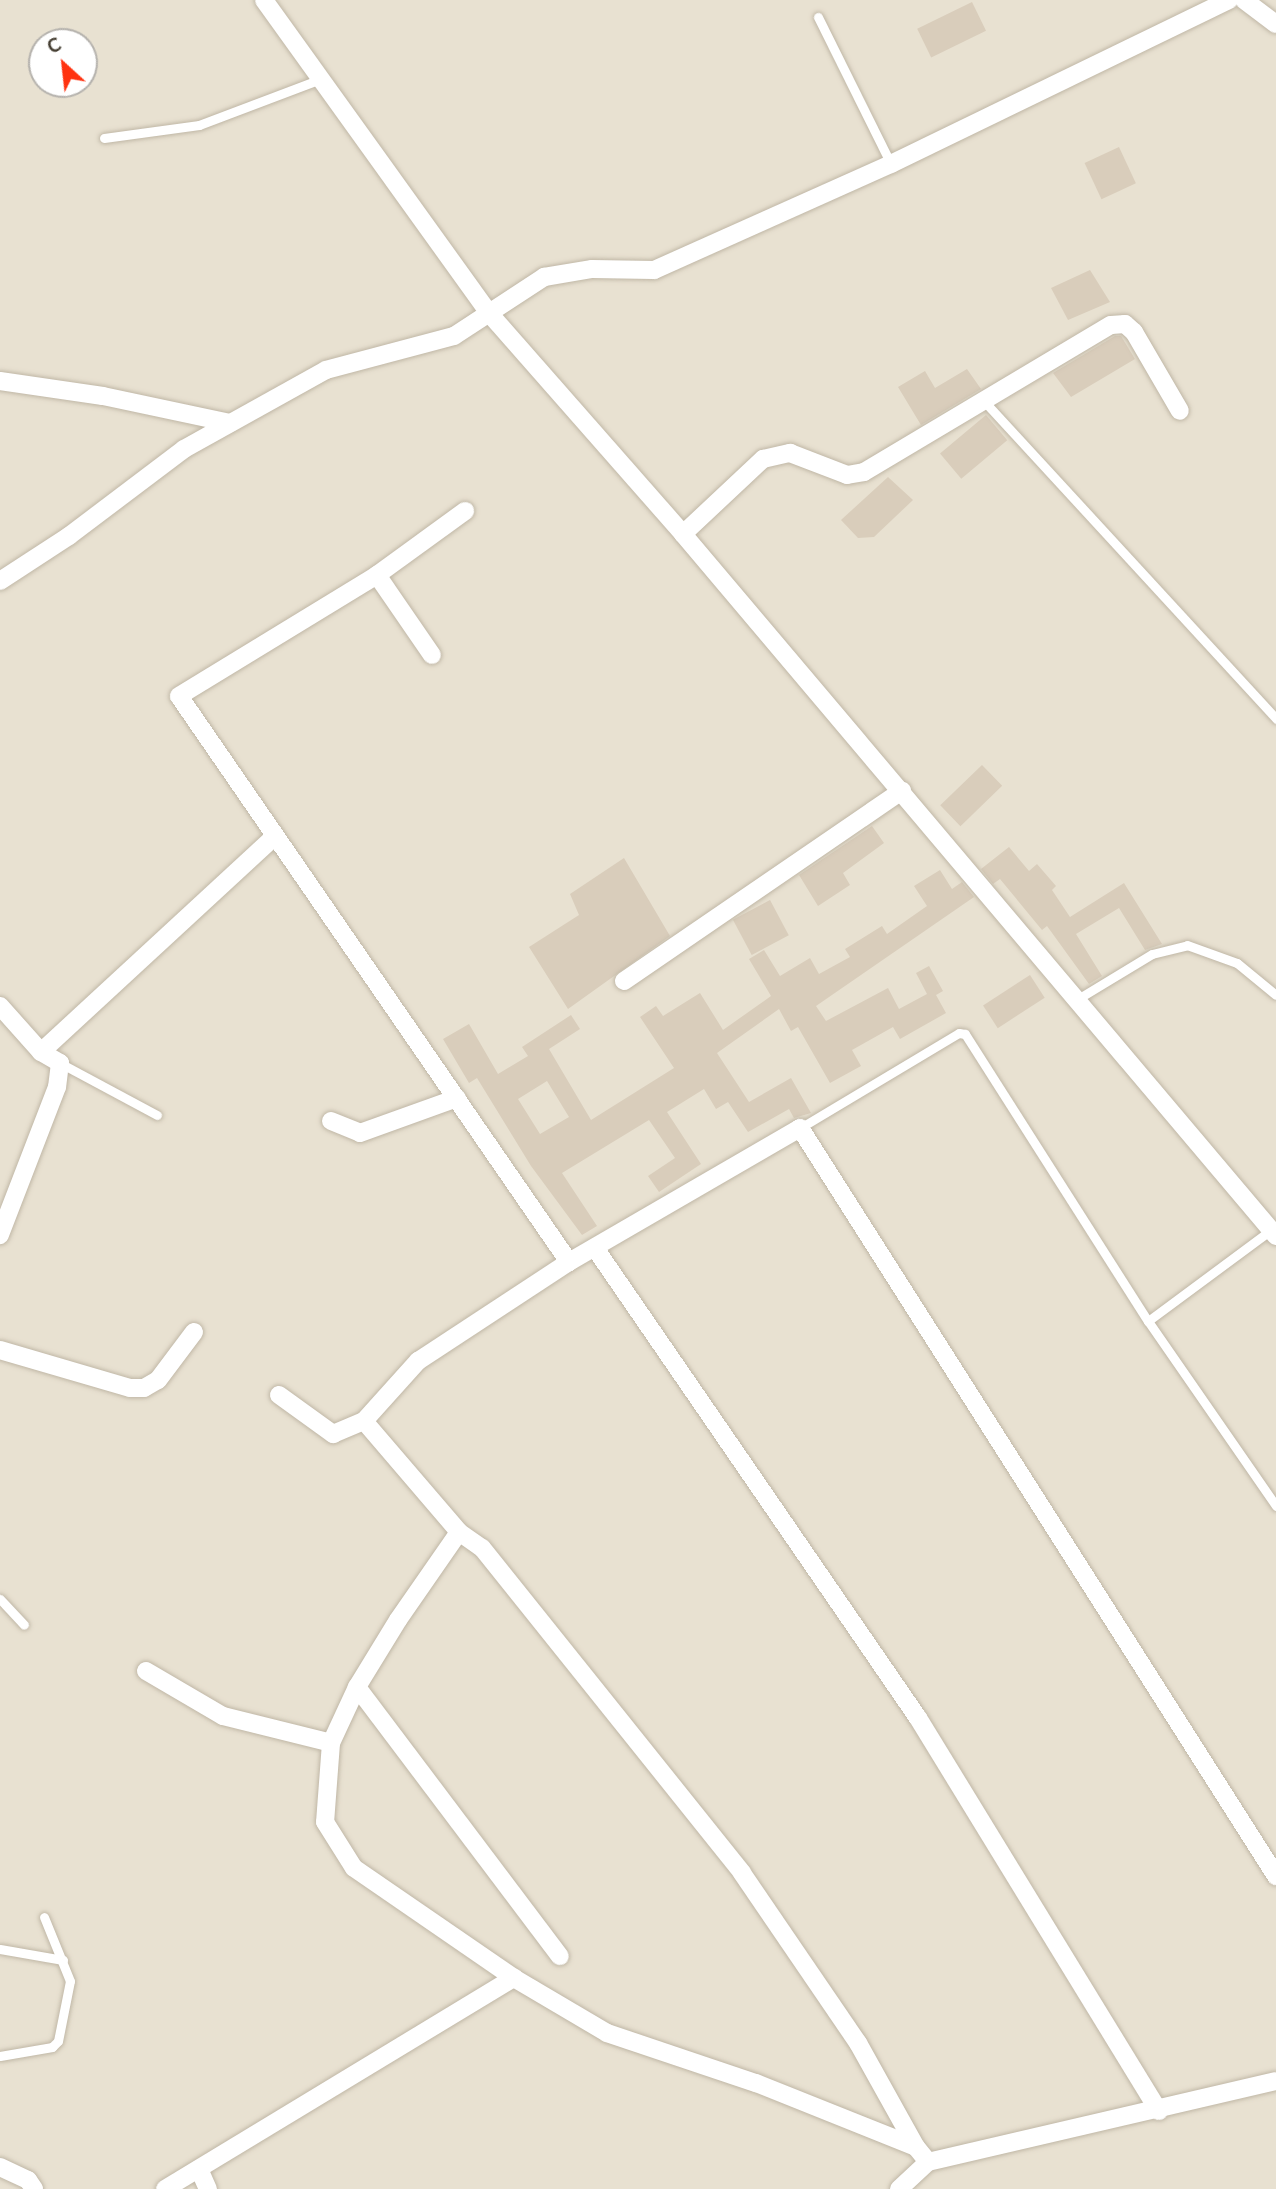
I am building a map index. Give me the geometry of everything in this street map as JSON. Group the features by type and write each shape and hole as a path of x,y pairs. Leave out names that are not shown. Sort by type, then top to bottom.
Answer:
{"street":[{"path":"264,0 323,78 489,313 683,534 1273,1233"},
{"path":"0,581 69,536 184,449 326,370 454,336 544,277 593,269 654,270 891,164 1229,0"},
{"path":"1244,0 1276,24"},
{"path":"683,534 763,459 790,453 847,475 864,472 1111,325 1125,324 1180,411"},
{"path":"0,381 103,396 230,423"},
{"path":"465,511 377,575 179,696 569,1262"},
{"path":"377,575 432,655"},
{"path":"624,981 902,791"},
{"path":"41,1052 274,837"},
{"path":"0,1006 41,1052 60,1063 57,1087 0,1235"},
{"path":"331,1121 359,1133 457,1098"},
{"path":"278,1395 333,1434 364,1420 418,1361 569,1262 800,1128 1276,1876"},
{"path":"596,1248 918,1718 1159,2111"},
{"path":"0,1350 130,1388 144,1388 158,1380 194,1332"},
{"path":"364,1420 459,1532 482,1548 742,1873 858,2043 916,2147 928,2162"},
{"path":"459,1532 356,1688 331,1743 325,1822 354,1868 514,1978 607,2033 756,2083 916,2147"},
{"path":"146,1671 223,1716 331,1743"},
{"path":"356,1688 560,1956"},
{"path":"165,2189 514,1978"},
{"path":"899,2189 928,2162 1159,2111 1276,2081"},
{"path":"0,2167 28,2180 34,2189"},
{"path":"200,2168 208,2189"}],"lane":[{"path":"818,17 891,164"},
{"path":"104,138 199,124 323,78"},
{"path":"984,401 1276,719"},
{"path":"1076,1000 1152,954 1187,945 1237,963 1276,995"},
{"path":"800,1128 959,1033 965,1034 1148,1321 1276,1506"},
{"path":"60,1063 156,1115"},
{"path":"1148,1321 1273,1233"},
{"path":"0,1598 24,1625"},
{"path":"0,2056 52,2047 58,2041 71,1981 44,1917"},
{"path":"0,1949 62,1960"}],"shaded area":[{"path":"0,0 1276,0 1276,2189 0,2189"}],"building":[{"path":"972,2 986,31 931,58 917,29"},
{"path":"1119,147 1136,183 1101,199 1085,163"},
{"path":"1090,270 1110,302 1068,320 1051,288"},
{"path":"1115,336 1121,336 1135,359 1071,397 1053,373"},
{"path":"967,369 981,389 921,425 898,387 925,371 935,388"},
{"path":"986,415 1007,440 961,479 940,454"},
{"path":"888,477 913,500 874,537 858,538 841,520"},
{"path":"982,765 1002,786 960,826 940,805"},
{"path":"872,826 884,843 843,873 850,885 818,906 799,875"},
{"path":"1009,847 1029,871 1037,864 1056,886 1052,890 1070,917 1124,883 1162,944 1145,950 1119,908 1076,934 1102,976 1089,984 1047,926 1042,930 1000,879 993,884 981,869"},
{"path":"624,858 670,936 568,1009 529,947 579,915 570,894"},
{"path":"940,870 952,889 962,882 974,897 816,1006 826,1021 888,988 899,1009 927,994 916,973 929,966 943,991 936,995 946,1013 900,1039 893,1027 852,1050 861,1066 830,1083 798,1027 791,1031 779,1009 717,1053 749,1102 791,1078 811,1113 794,1118 789,1109 748,1132 728,1102 716,1109 704,1089 667,1112 701,1164 659,1192 648,1176 675,1158 649,1120 562,1173 597,1226 582,1235 531,1166 477,1078 469,1083 443,1039 469,1024 498,1074 528,1056 522,1047 571,1015 580,1029 549,1049 591,1120 674,1068 640,1017 656,1006 663,1016 700,993 723,1030 771,996 749,959 764,950 780,976 810,958 819,974 850,957 845,949 882,926 887,934 927,906 914,886","holes":["547,1081 569,1117 540,1134 518,1099"]},
{"path":"770,900 789,935 752,955 733,920"},
{"path":"1030,975 1045,998 998,1028 983,1005"}]}
